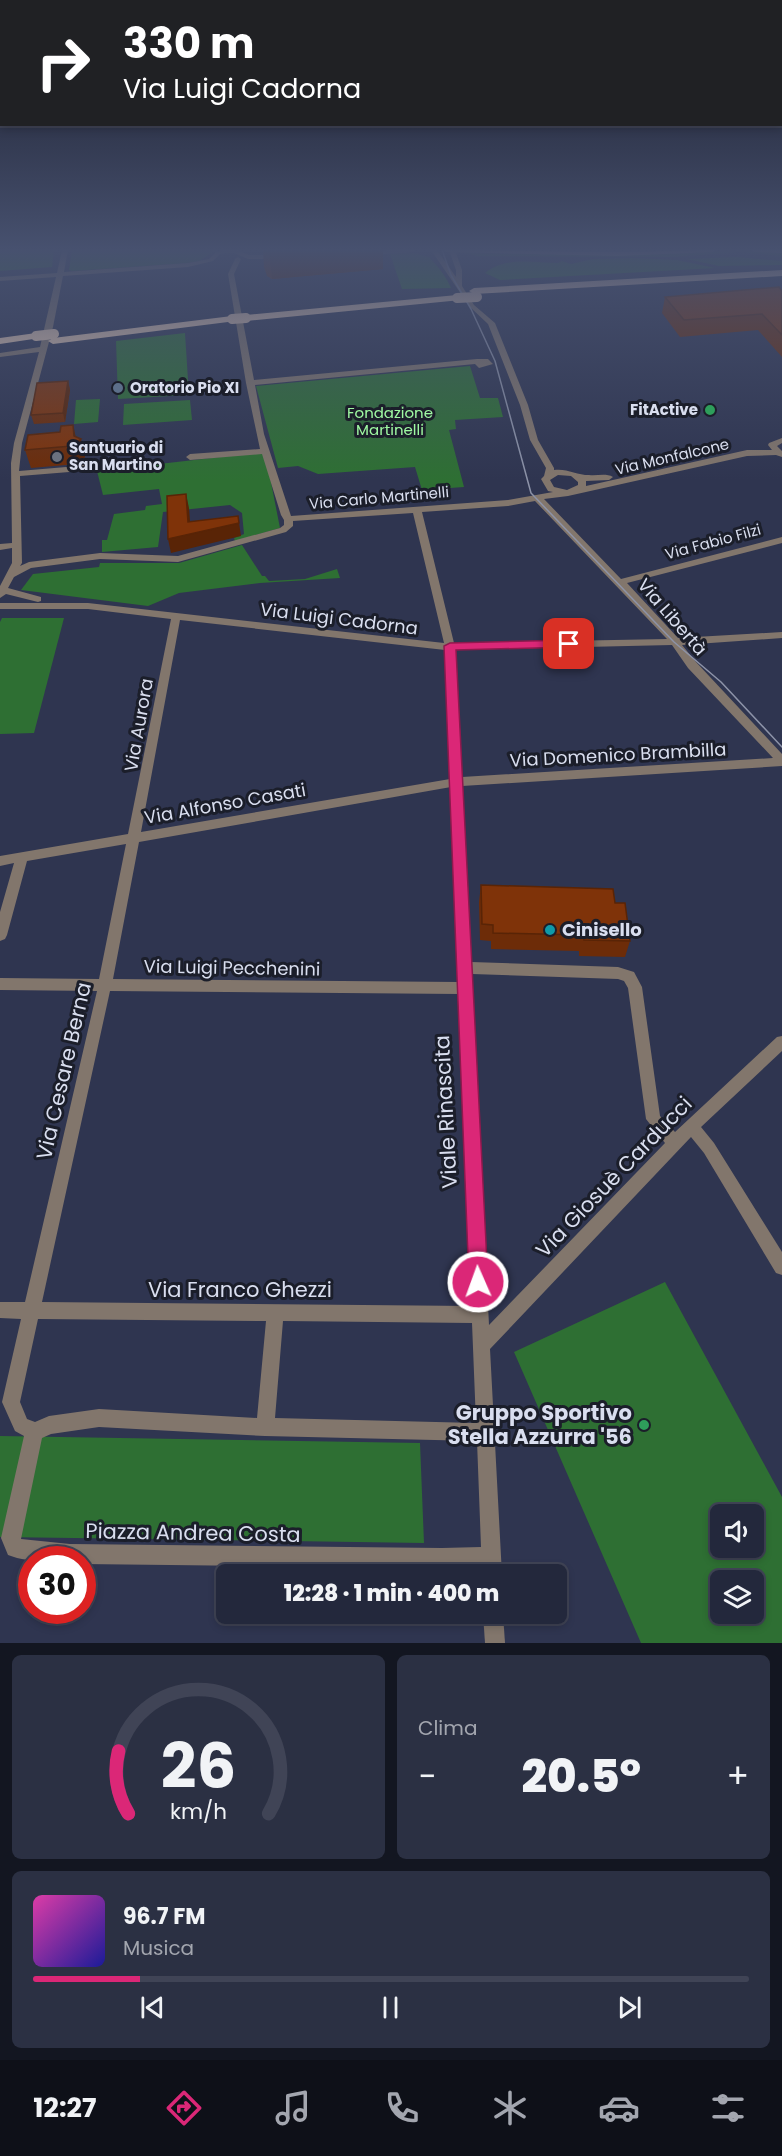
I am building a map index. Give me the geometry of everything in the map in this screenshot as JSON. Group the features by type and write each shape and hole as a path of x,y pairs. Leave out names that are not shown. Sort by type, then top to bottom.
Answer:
{"highway":[{"path":"0,348 38,343 53,338 145,327"},
{"path":"0,341 38,343"}],"street":[{"path":"44,327 38,343 15,463 17,474 15,568 2,593 66,604"},
{"path":"241,327 260,434 285,516 289,519"},
{"path":"489,327 500,343 536,443 550,468 549,475 544,480 546,486 562,493"},
{"path":"0,355 38,343"},
{"path":"250,383 476,362"},
{"path":"777,451 782,440"},
{"path":"536,443 558,465 583,483 575,491"},
{"name":"Via Monfalcone","path":"549,475 560,472 585,478 611,477 751,445 777,451"},
{"path":"190,457 267,451"},
{"name":"Via Monfalcone","path":"562,493 747,453 777,451"},
{"path":"17,474 80,468"},
{"name":"Via Carlo Martinelli","path":"15,568 100,556 178,559 283,530 288,526 289,519 513,502 562,493"},
{"name":"Via Libertà","path":"537,497 676,642 692,665 782,762"},
{"name":"Viale Rinascita","path":"417,510 450,646 491,1564"},
{"name":"Via Fabio Filzi","path":"623,586 622,582 627,579 782,540"},
{"path":"0,547 16,545"},
{"name":"Via Luigi Cadorna","path":"0,606 66,604 450,646 676,642 782,635"},
{"name":"Via Aurora","path":"135,839 176,617"},
{"name":"Via Domenico Brambilla","path":"456,782 782,762"},
{"name":"Via Alfonso Casati","path":"0,861 456,782"},
{"name":"Via Cesare Berna","path":"30,1311 105,985 135,839"},
{"path":"0,935 21,858"},
{"path":"464,968 618,973 629,976 635,987 652,1119 675,1143"},
{"name":"Via Luigi Pecchenini","path":"0,984 465,988"},
{"name":"Via Giosuè Carducci","path":"482,1346 691,1126 782,1042"},
{"path":"691,1126 710,1148 782,1267"},
{"name":"Via Franco Ghezzi","path":"0,1310 480,1315"},
{"path":"30,1311 11,1402 21,1425 35,1432 49,1425 99,1418 265,1427 485,1432"},
{"path":"265,1427 275,1312"},
{"name":"Piazza Andrea Costa","path":"35,1432 11,1538 15,1548 26,1551 344,1558 491,1556"},
{"path":"494,1624 495,1643"}],"green space":[{"path":"185,333 189,395 118,399 116,341"},
{"name":"Fondazione Martinelli","path":"470,366 480,398 498,398 503,417 455,420 456,429 449,430 464,487 422,490 415,467 318,474 298,466 278,468 256,386"},
{"path":"100,399 98,422 74,424 76,400"},
{"path":"190,400 192,420 123,425 124,404"},
{"path":"265,452 280,528 235,541 234,538 244,534 242,513 230,505 163,512 158,547 102,552 102,540 107,540 114,514 145,510 146,506 162,504 159,489 103,495 97,471"},
{"path":"242,545 262,576 269,581 305,579 337,569 340,578 260,583 179,593 148,606 21,590 33,574 99,567 100,563 179,563"},
{"path":"2,618 64,618 34,733 0,734 0,622"},
{"name":"Gruppo Sportivo Stella Azzurra '56","path":"665,1282 782,1497 782,1643 641,1643 514,1352"},
{"path":"0,1436 420,1443 424,1543 0,1537"}],"building":[{"path":"774,327 782,327 782,335"},
{"path":"68,381 63,413 31,415 37,383"},
{"path":"73,425 74,436 81,439 72,446 25,450 28,435 60,432 61,426"},
{"path":"186,494 188,522 238,516 239,523 168,539 167,496"},
{"name":"Cinisello","path":"481,885 613,889 615,903 625,903 630,941 584,940 583,935 493,933 493,925 482,924"}],"tram line":[{"path":"479,327 495,361 531,493 674,642 721,682 782,747"}],"place":[{"name":"Oratorio Pio XI","path":"118,388"},
{"name":"FitActive","path":"710,410"},
{"name":"Santuario di San Martino","path":"57,457"},
{"name":"Cinisello","path":"550,930"},
{"name":"Gruppo Sportivo Stella Azzurra '56","path":"644,1425"}],"route":[{"path":"478,1282 450,646 569,644"}]}
